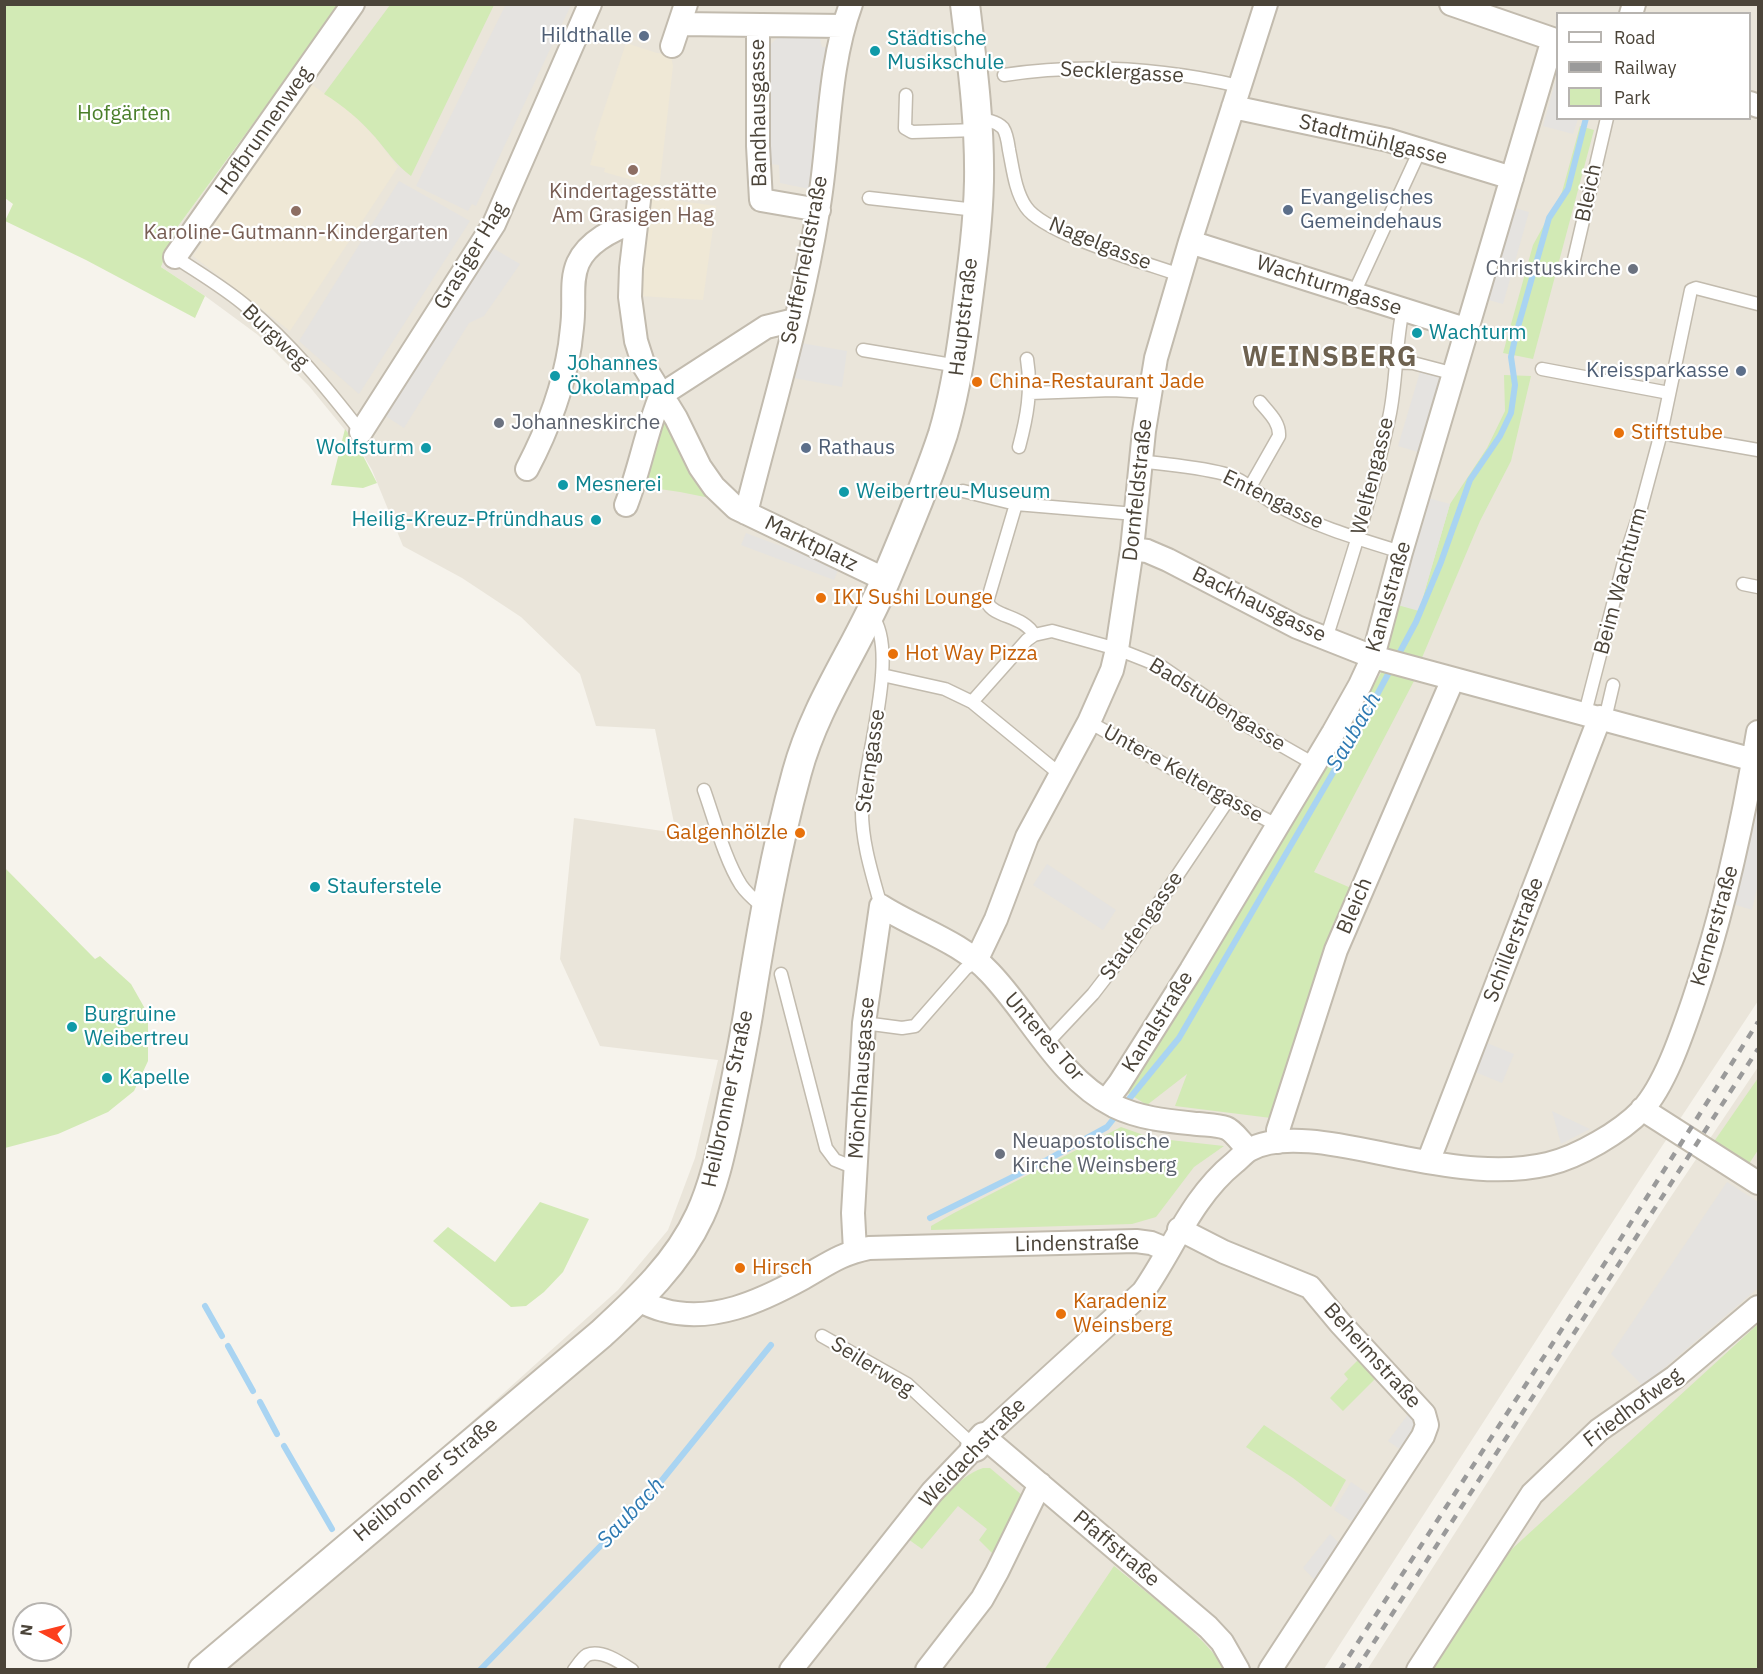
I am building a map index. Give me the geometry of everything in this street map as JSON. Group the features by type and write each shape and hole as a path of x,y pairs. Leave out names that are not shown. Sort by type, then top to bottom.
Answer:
{"street":[{"name":"Hofbrunnenweg","path":"175,257 353,4"},
{"name":"Grasiger Hag","path":"361,432 494,224 590,4"},
{"name":"Seufferheldstraße","path":"741,510 795,320 819,210 836,61 843,26 851,4"},
{"name":"Hauptstraße","path":"871,615 944,432 958,366 967,307 979,182 977,125 965,4"},
{"name":"Dornfeldstraße","path":"976,961 996,919 1027,837 1089,722 1112,670 1132,549 1149,392 1180,275 1266,4"},
{"path":"1451,4 1555,40"},
{"path":"672,46 683,14 758,26 843,26"},
{"name":"Bandhausgasse","path":"758,26 757,108 761,200 819,210"},
{"name":"Kanalstraße","path":"1111,1104 1119,1084 1191,970 1360,685 1380,658 1401,552 1555,40"},
{"name":"Stadtmühlgasse","path":"1236,96 1512,178"},
{"path":"527,470 556,408 564,381 573,314 575,274 579,262 603,236 619,227 637,210 630,297 636,341 644,366 676,418 700,467 714,487 741,510"},
{"name":"Wachturmgasse","path":"1190,242 1468,330"},
{"path":"626,505 661,395 766,327 795,320"},
{"path":"707,504 741,510"},
{"name":"Marktplatz","path":"741,510 886,580"},
{"name":"Backhausgasse","path":"1132,549 1147,551 1168,560 1297,627 1380,658"},
{"name":"Heilbronner Straße","path":"213,1666 601,1334 638,1300 669,1266 689,1236 701,1214 721,1150 740,1064 765,909 786,813 811,728 830,688 871,615"},
{"path":"1380,658 1597,716 1755,764"},
{"name":"Bleich","path":"1278,1142 1278,1130 1336,950 1453,678"},
{"name":"Schillerstraße","path":"1428,1162 1597,716"},
{"name":"Kernerstraße","path":"1642,1109 1679,1043 1708,958 1724,903 1755,764 1758,732"},
{"path":"881,906 948,942 976,961"},
{"name":"Mönchhausgasse","path":"855,1251 853,1213 864,1023 881,906"},
{"name":"Unteres Tor","path":"976,961 990,973 1071,1072 1111,1104 1140,1117 1227,1128 1249,1150"},
{"path":"1642,1109 1758,1181"},
{"name":"Lindenstraße","path":"638,1300 664,1311 707,1313 732,1310 761,1300 841,1255 869,1248 1136,1241 1151,1243 1168,1250 1179,1229 1219,1175 1249,1150 1278,1142 1311,1141 1428,1162 1493,1170 1519,1169 1550,1164 1587,1150 1611,1135 1642,1109"},
{"name":"Beheimstraße","path":"1179,1229 1224,1252 1310,1287 1424,1414 1427,1425 1423,1436 1270,1670"},
{"name":"Weidachstraße","path":"791,1670 932,1492 979,1442 1143,1292 1157,1272 1168,1250"},
{"name":"Friedhofweg","path":"1419,1670 1532,1494 1599,1430 1675,1377 1758,1307"},
{"name":"Pfaffstraße","path":"979,1442 1040,1484 1208,1627 1222,1642 1238,1670"},
{"path":"927,1670 982,1599 1040,1484"}],"lane":[{"name":"Secklergasse","path":"1004,75 1069,68 1135,70 1189,76 1236,96"},
{"path":"906,95 905,128 907,131 977,125"},
{"name":"Bleich","path":"1572,268 1606,120"},
{"name":"Nagelgasse","path":"977,125 997,124 1003,129 1017,188 1024,205 1032,215 1094,245 1180,275"},
{"path":"1354,293 1420,150"},
{"path":"869,198 976,210"},
{"name":"Burgweg","path":"175,257 247,307 331,393 361,432"},
{"path":"1542,369 1630,386 1670,389 1691,290 1696,288 1758,304"},
{"name":"Welfengasse","path":"1326,639 1357,539 1390,416 1394,361 1403,309"},
{"path":"863,350 958,366"},
{"path":"1019,447 1028,412 1030,393 1028,359"},
{"path":"1394,361 1413,363 1455,374"},
{"name":"Beim Wachturm","path":"1597,716 1626,554 1661,433 1670,389"},
{"path":"1030,393 1112,390 1149,392"},
{"path":"1250,487 1279,436 1278,424 1260,402"},
{"path":"1661,433 1758,450"},
{"name":"Entengasse","path":"1141,461 1225,474 1239,479 1275,504 1309,520 1357,539 1401,552"},
{"path":"963,491 1016,504 1136,514"},
{"path":"972,702 1034,635 1025,623 991,608 987,602 1016,504"},
{"path":"1743,584 1758,587"},
{"name":"Sterngasse","path":"871,615 880,633 882,675 862,806 862,826 881,906"},
{"name":"Badstubengasse","path":"1034,635 1052,631 1117,649 1162,667 1251,728 1314,764"},
{"path":"882,675 945,689 972,702 1061,775"},
{"path":"1597,716 1613,685"},
{"name":"Untere Keltergasse","path":"1089,722 1227,800 1277,825"},
{"path":"704,790 740,884 765,909"},
{"name":"Staufengasse","path":"1046,1044 1093,994 1130,946 1227,800"},
{"path":"864,1023 902,1028 915,1026 965,969 976,961"},
{"path":"781,974 826,1148 835,1160 855,1168"},
{"name":"Seilerweg","path":"822,1336 907,1384 979,1442"},
{"path":"574,1670 585,1656 595,1653 606,1656 632,1670"}],"shaded area":[{"path":"506,4 571,5 476,206 472,204 468,211 416,186"},
{"path":"340,5 1758,5 1758,1001 1324,1669 188,1669 467,1426 618,1290 668,1230 695,1158 718,1060 600,1046 560,959 574,818 676,833 655,729 596,726 580,674 521,617 462,578 403,546 372,470 358,446 309,386 258,335 161,267 176,229"},
{"path":"779,36 819,36 822,47 840,48 824,192 780,183 779,165 771,164 770,50 771,44"},
{"name":"Kindertagesstätte Am Grasigen Hag","path":"626,43 671,55 673,66 658,198 716,206 703,300 640,296 649,205 646,188 632,180 604,172 605,168 590,165 597,141 594,140"},
{"path":"1556,79 1556,120 1578,120 1573,134 1543,126"},
{"name":"Karoline-Gutmann-Kindergarten","path":"308,82 350,111 376,138 398,167 290,331 193,256"},
{"path":"399,181 470,221 359,394 299,341"},
{"path":"1504,205 1529,212 1503,304 1478,297"},
{"path":"474,237 520,264 484,316 469,323 404,428 367,404"},
{"path":"801,343 847,351 842,387 794,378"},
{"path":"1420,372 1452,381 1431,456 1398,446"},
{"path":"1424,497 1450,504 1419,611 1394,604"},
{"path":"746,533 839,568 834,580 741,545"},
{"path":"1758,796 1758,884 1752,910 1733,904 1748,851"},
{"path":"1047,864 1116,910 1103,930 1033,885"},
{"path":"1487,1043 1514,1054 1502,1083 1475,1072"},
{"path":"1758,1067 1758,1669 1367,1670 1668,1201"},
{"path":"1552,1111 1590,1129 1561,1144"},
{"path":"1727,1182 1758,1202 1758,1288 1643,1386 1611,1354"},
{"path":"1409,1413 1422,1423 1401,1450 1388,1441"},
{"path":"1351,1482 1373,1497 1357,1525 1334,1510"},
{"path":"1330,1534 1343,1547 1317,1582 1303,1568"}],"green space":[{"name":"Hofgärten","path":"5,5 340,5 176,229 161,267 205,296 195,318 86,260 5,221 13,204 5,198"},
{"path":"390,5 494,5 411,176 396,163 358,119 324,94"},
{"path":"1580,126 1594,130 1533,359 1503,353 1533,245 1562,192"},
{"path":"1504,375 1531,376 1511,461 1480,521 1421,660 1386,650 1399,605 1419,610 1450,504 1487,448 1505,411"},
{"path":"663,405 710,498 639,486"},
{"path":"345,429 358,446 377,483 363,488 331,485"},
{"path":"1385,666 1414,681 1314,872 1351,888 1271,1118 1175,1106 1187,1074 1147,1105 1126,1092 1200,978"},
{"name":"Burgruine Weibertreu","path":"4,867 95,959 100,956 131,984 148,1014 148,1061 134,1091 108,1112 58,1134 5,1148"},
{"path":"1758,1078 1758,1150 1747,1167 1713,1143"},
{"path":"1121,1127 1152,1138 1224,1146 1194,1167 1156,1217 1132,1224 931,1230 931,1226 954,1213"},
{"path":"540,1202 589,1219 563,1272 544,1292 526,1306 511,1307 433,1241 448,1227 495,1262"},
{"path":"1758,1324 1758,1669 1428,1670 1501,1559"},
{"path":"1361,1357 1376,1378 1343,1411 1330,1398 1348,1379 1344,1374"},
{"path":"1264,1425 1346,1480 1331,1507 1246,1447"},
{"path":"990,1468 1023,1496 995,1556 979,1540 987,1529 958,1506 922,1549 908,1539 953,1488 973,1472"},
{"path":"1114,1566 1206,1644 1223,1669 1044,1670"}],"waterway":[{"name":"Saubach","path":"1125,1104 1179,1038 1363,721 1416,622 1441,562 1470,480 1500,436 1511,413 1515,385 1511,357 1516,334 1549,218 1568,189 1585,120"},
{"name":"Saubach","path":"930,1218 1047,1160 1107,1127 1119,1112"},
{"path":"205,1306 222,1336"},
{"name":"Saubach","path":"480,1670 650,1495 771,1345"},
{"path":"228,1346 253,1391"},
{"path":"260,1402 277,1434"},
{"path":"284,1446 332,1529"}],"railway":[{"path":"1340,1670 1616,1246 1758,1022"},
{"path":"1356,1670 1758,1049"}],"place":[{"name":"Hildthalle","path":"644,36"},
{"name":"Städtische Musikschule","path":"875,51"},
{"name":"Kindertagesstätte Am Grasigen Hag","path":"633,170"},
{"name":"Evangelisches Gemeindehaus","path":"1288,210"},
{"name":"Karoline-Gutmann-Kindergarten","path":"296,211"},
{"name":"Christuskirche","path":"1633,269"},
{"name":"Wachturm","path":"1417,333"},
{"name":"Kreissparkasse","path":"1741,371"},
{"name":"Johannes Ökolampad","path":"555,376"},
{"name":"China-Restaurant Jade","path":"977,382"},
{"name":"Johanneskirche","path":"499,423"},
{"name":"Stiftstube","path":"1619,433"},
{"name":"Wolfsturm","path":"426,448"},
{"name":"Rathaus","path":"806,448"},
{"name":"Mesnerei","path":"563,485"},
{"name":"Weibertreu-Museum","path":"844,492"},
{"name":"Heilig-Kreuz-Pfründhaus","path":"596,520"},
{"name":"IKI Sushi Lounge","path":"821,598"},
{"name":"Hot Way Pizza","path":"893,654"},
{"name":"Galgenhölzle","path":"800,833"},
{"name":"Stauferstele","path":"315,887"},
{"name":"Burgruine Weibertreu","path":"72,1027"},
{"name":"Kapelle","path":"107,1078"},
{"name":"Neuapostolische Kirche Weinsberg","path":"1000,1154"},
{"name":"Hirsch","path":"740,1268"},
{"name":"Karadeniz Weinsberg","path":"1061,1314"}],"district":[{"name":"WEINSBERG","path":"1330,358"}]}
